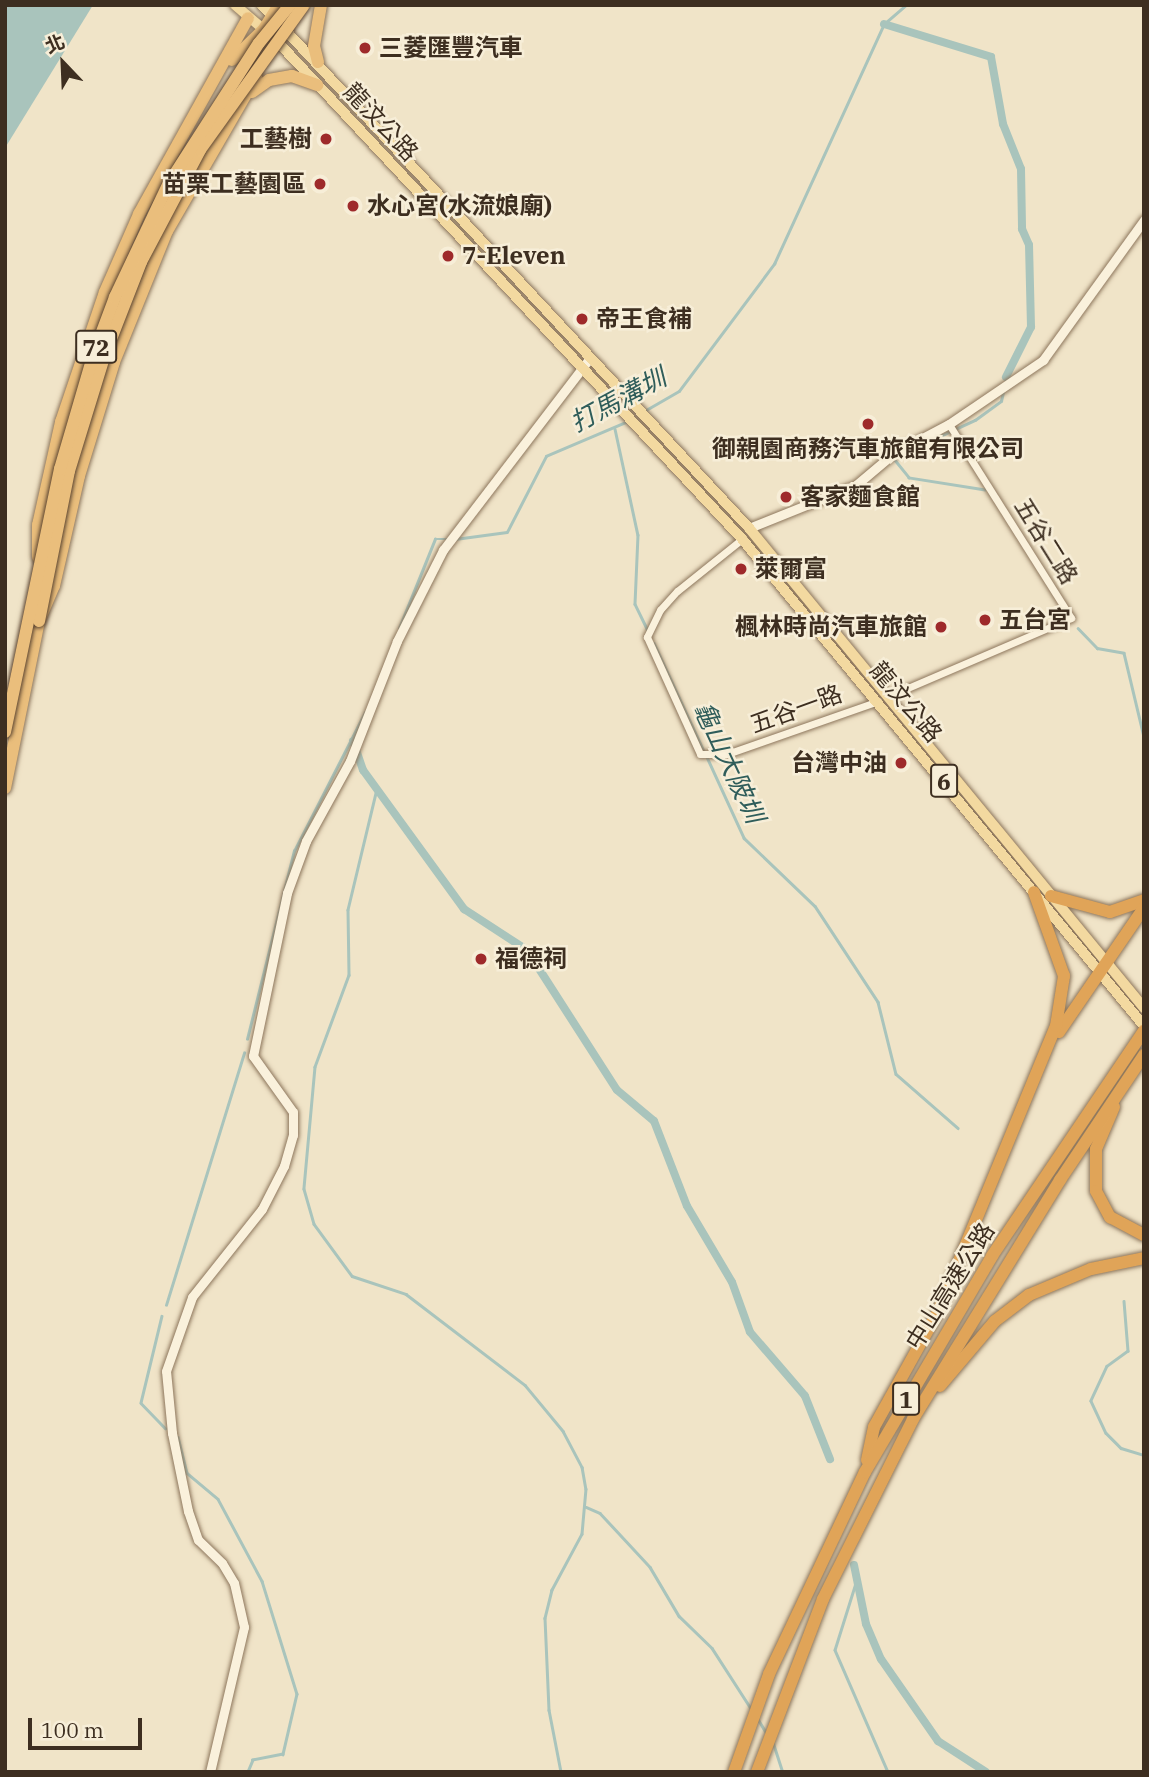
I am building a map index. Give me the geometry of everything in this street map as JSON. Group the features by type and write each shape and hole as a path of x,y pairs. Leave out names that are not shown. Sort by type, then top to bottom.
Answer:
{"highway":[{"name":"72","path":"5,732 38,569 71,426 115,297 169,183 237,76 290,5"},
{"name":"72","path":"5,788 69,471 104,357 141,262 200,150 304,5"},
{"path":"39,621 54,586 98,412 135,306 167,231 248,94 275,39 312,5"},
{"path":"318,62 314,46 321,5"},
{"path":"219,74 264,29 277,11"},
{"path":"38,569 43,503 84,348 139,214 248,18"},
{"path":"248,94 269,79 292,76 317,85"},
{"path":"863,1476 874,1427 938,1312 1056,1026 1063,976 1034,892"},
{"path":"1051,896 1110,912 1144,900"},
{"path":"1041,1061 1102,965 1144,908"},
{"name":"中山高速公路","path":"757,1772 824,1599 914,1419 1120,1090 1138,1056 1144,1028"},
{"name":"中山高速公路","path":"734,1772 775,1662 863,1476 992,1256 1138,1056"},
{"path":"1120,1090 1096,1149 1093,1178 1110,1217 1144,1235"},
{"path":"914,1419 995,1321 1029,1295 1091,1269 1144,1258"}],"main road":[{"name":"6","path":"235,5 264,29"},
{"name":"6","path":"262,5 277,11 284,28"},
{"name":"龍汶公路","path":"284,28 749,528 1051,896 1144,1028"},
{"name":"龍汶公路","path":"264,29 742,539 1034,892 1144,1008"},
{"path":"742,539 749,528"}],"street":[{"path":"242,5 264,29"},
{"path":"749,528 856,485 894,453 951,426 1043,360 1144,220"},
{"path":"210,1772 244,1627 234,1583 222,1563 198,1540 188,1511 172,1433 166,1371 192,1297 262,1209 284,1166 293,1135 292,1112 253,1055 287,893 306,841 350,761 397,641 443,550 590,358"},
{"name":"五谷二路","path":"889,696 1071,618 951,426"},
{"name":"五谷一路","path":"742,539 677,591 660,610 647,637 701,754 727,754 878,701"}],"water":[{"path":"5,5 93,5 5,148"}],"waterway":[{"name":"打馬溝圳","path":"646,410 679,391 774,264 884,24 906,5"},
{"path":"884,24 991,57 1003,124 1021,169 1022,229 1029,245 1031,327 1006,377"},
{"path":"985,490 909,478 893,458 975,420 1001,401 1003,392"},
{"name":"打馬溝圳","path":"455,539 507,532 546,456 628,421"},
{"name":"龜山大陂圳","path":"615,429 638,535 635,604 648,631"},
{"name":"打馬溝圳","path":"399,628 435,539 448,539"},
{"path":"1078,628 1097,648 1124,653 1144,737"},
{"name":"龜山大陂圳","path":"654,643 704,751"},
{"path":"247,1039 294,851 365,712"},
{"path":"353,741 363,770 464,909 527,950 617,1090 654,1121 687,1206 732,1282 750,1332 805,1396 830,1459"},
{"name":"龜山大陂圳","path":"707,757 744,838 815,906 878,1002 896,1074 958,1128"},
{"path":"377,789 348,910 349,975 315,1067 304,1189 314,1224 352,1276 406,1294 525,1385 563,1431 582,1467 586,1489 582,1534 552,1590 545,1618 549,1710 561,1772"},
{"path":"166,1305 244,1053"},
{"name":"龜山大陂圳","path":"1124,1301 1128,1351 1107,1366 1091,1401 1106,1433 1121,1448 1144,1455"},
{"path":"162,1316 141,1403 165,1428"},
{"path":"178,1437 187,1473 218,1499 262,1581 297,1694 283,1754 253,1760 248,1772"},
{"path":"586,1507 600,1513 650,1567 679,1616 712,1648 752,1710"},
{"path":"854,1565 866,1624 881,1659 938,1741 986,1772"},
{"path":"857,1580 835,1650 888,1772"},
{"path":"758,1719 767,1734"},
{"path":"773,1742 783,1772"}],"place":[{"name":"三菱匯豐汽車","path":"365,48"},
{"name":"工藝樹","path":"326,139"},
{"name":"苗栗工藝園區","path":"320,184"},
{"name":"水心宮(水流娘廟)","path":"353,206"},
{"name":"7-Eleven","path":"448,256"},
{"name":"帝王食補","path":"582,319"},
{"name":"御親園商務汽車旅館有限公司","path":"868,424"},
{"name":"客家麵食館","path":"786,497"},
{"name":"萊爾富","path":"741,569"},
{"name":"五台宮","path":"985,620"},
{"name":"楓林時尚汽車旅館","path":"941,627"},
{"name":"台灣中油","path":"901,763"},
{"name":"福德祠","path":"481,959"}]}
